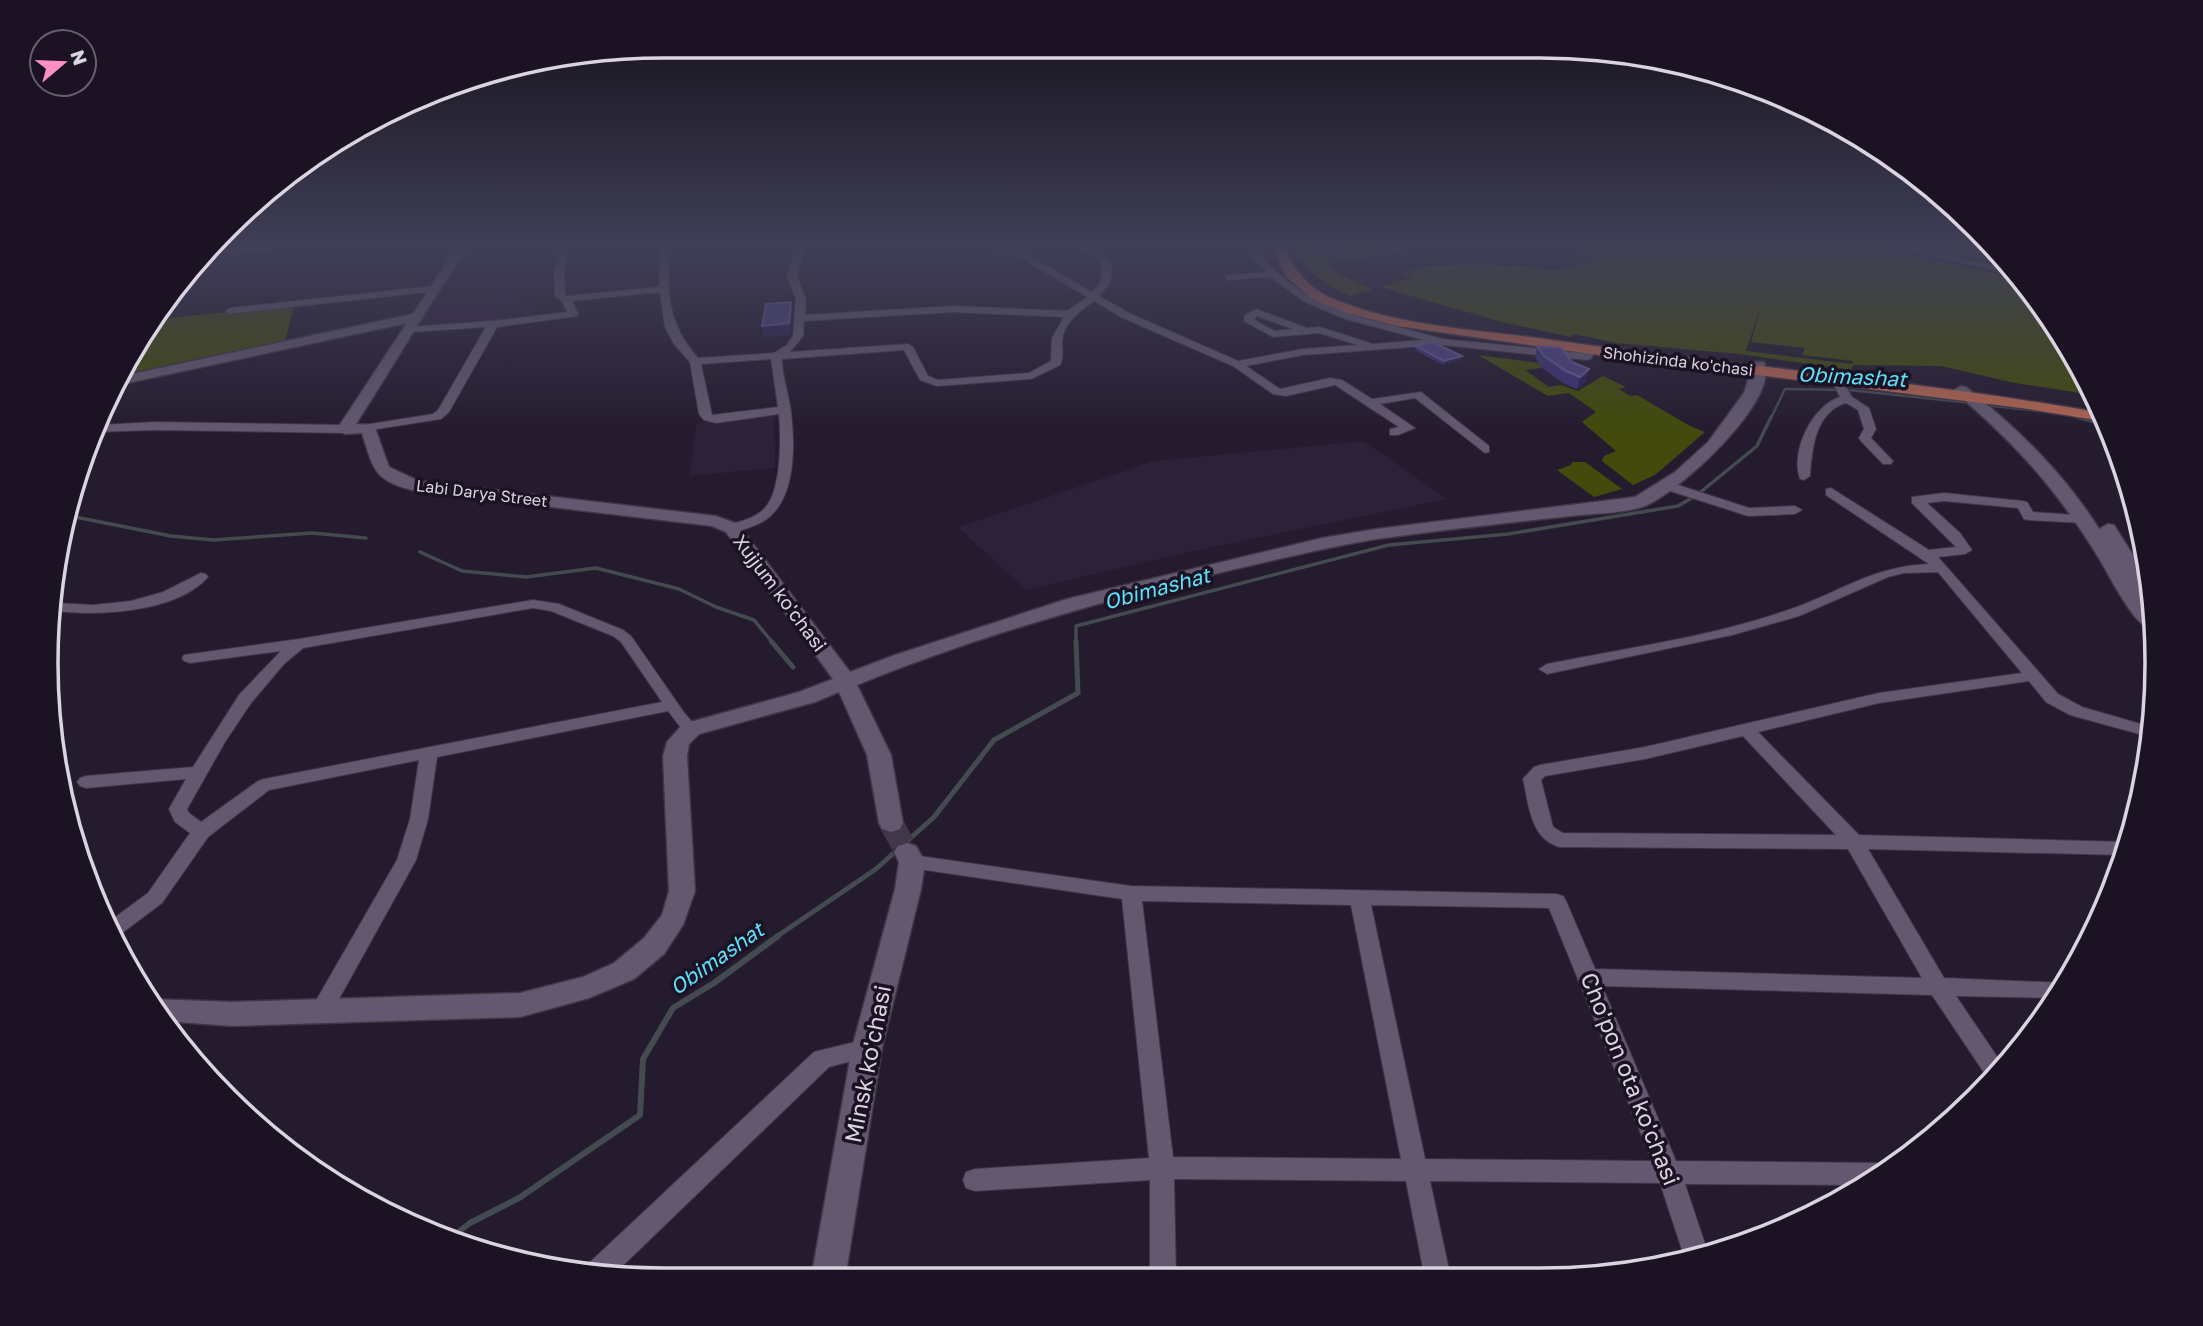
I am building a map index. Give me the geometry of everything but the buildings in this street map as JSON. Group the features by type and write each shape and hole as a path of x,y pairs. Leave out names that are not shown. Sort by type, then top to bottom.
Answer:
{"main road":[{"name":"Shohizinda ko'chasi","path":"1357,310 1382,318 1541,348 1591,350 1759,368 2089,409"},
{"name":"Shohizinda ko'chasi","path":"1369,310 1444,325 1759,368 1842,390 1973,394 2092,415"}],"street":[{"path":"230,311 240,310"},
{"path":"345,429 422,310"},
{"path":"129,379 217,358 415,323 493,324 570,316 573,314 571,310"},
{"path":"668,310 671,330 695,361 708,418 785,410"},
{"path":"778,354 791,347 798,336 800,310"},
{"path":"799,318 939,310"},
{"path":"974,310 1070,314"},
{"path":"695,361 908,346 924,378 937,383 1031,376 1056,363 1057,338 1070,314 1076,310"},
{"path":"1116,310 1237,364 1281,393 1338,382 1409,428 1394,432"},
{"path":"1329,310 1443,342 1472,334"},
{"path":"105,429 156,426 345,429 426,420 443,412 493,324"},
{"path":"1306,331 1332,332 1375,347"},
{"path":"1237,364 1296,353 1443,342 1541,348"},
{"name":"Xujjum ko'chasi","path":"778,354 776,368 785,410 785,451 780,485 773,508 753,521 732,528 845,681"},
{"path":"168,1010 232,1014 520,1005 589,987 624,971 654,946 674,918 682,891 675,756 678,742 691,729 807,697 949,642 1047,611 1230,565 1376,534 1639,502 1669,486 1704,458 1748,400 1760,377 1759,368"},
{"path":"1804,476 1805,447 1824,408 1834,401 1842,390 1863,408 1870,429 1865,438 1887,461"},
{"path":"1372,402 1417,394 1485,449"},
{"path":"1973,394 2055,480 2084,519 2143,612"},
{"path":"1973,394 2028,435 2069,479 2103,521 2139,579"},
{"name":"Labi Darya Street","path":"368,428 382,470 416,486 716,521 732,528"},
{"path":"1669,486 1748,512 1795,510"},
{"path":"1831,492 1926,554 1942,568 2052,698 2076,710 2141,729"},
{"path":"1926,554 1965,550 1955,536 1917,499 1944,497 2022,505 2029,516 2084,519"},
{"path":"1546,669 1727,632 1794,613 1883,574 1904,569 1942,568"},
{"path":"61,608 141,604 173,595 201,578"},
{"path":"190,658 299,644 533,604 554,607 618,633 626,639 678,716 691,729"},
{"path":"201,832 181,817 178,809 224,731 273,663 299,644"},
{"path":"2032,676 1878,698 1645,753 1540,771 1532,779 1545,830 1559,840 1854,842 2116,848"},
{"path":"845,681 879,755 891,823"},
{"path":"118,926 155,898 201,832 255,790 274,781 673,705"},
{"path":"1746,729 1854,842 1940,988 1991,1066"},
{"path":"321,1011 406,860 419,819 429,752"},
{"path":"86,782 198,772"},
{"path":"909,857 1131,893 1360,898 1436,1268"},
{"name":"Minsk ko'chasi","path":"830,1268 867,1048 908,889 909,857"},
{"path":"1131,893 1162,1168 1163,1268"},
{"name":"Cho'pon ota ko'chasi","path":"1360,898 1556,901 1669,1173 1694,1249"},
{"path":"1589,977 2049,990"},
{"path":"605,1265 822,1059 867,1048"},
{"path":"975,1180 1162,1168 1864,1174"}],"shaded area":[{"path":"420,310 534,310 531,318 411,328"},
{"path":"774,414 775,468 689,476 697,424 731,417"},
{"path":"1364,441 1447,499 1189,552 1026,590 958,527 1154,461"}],"green space":[{"path":"247,310 293,310 285,342 130,376 166,318"},
{"path":"1460,310 1759,310 1746,351 1852,364 1853,361 1802,355 1805,348 1751,342 1760,310 2031,310 2082,393 2015,383 1941,366 1853,365 1851,370 1739,354 1616,343 1574,334 1571,337"},
{"path":"1478,355 1539,363 1542,368 1525,370 1549,387 1561,385 1578,391 1603,376 1626,387 1619,389 1630,396 1637,395 1705,432 1655,475 1633,485 1602,461 1604,456 1616,451 1582,422 1596,412 1569,393 1548,396"},
{"path":"1572,462 1585,462 1622,489 1594,497 1557,470 1571,465"}],"waterway":[{"name":"Obimashat","path":"1771,418 1785,389 1849,390 1972,403"},
{"name":"Obimashat","path":"1984,405 2048,412"},
{"name":"Obimashat","path":"2074,416 2083,418"},
{"name":"Obimashat","path":"1076,641 1076,626 1389,545 1508,534 1678,506 1697,495 1757,446 1771,417"},
{"name":"Obimashat","path":"2077,417 2095,422"},
{"path":"75,517 171,536 213,540 312,533 366,538"},
{"path":"420,552 462,571 526,577 596,568 679,589 716,607 754,620 772,642"},
{"path":"771,641 793,667"},
{"name":"Obimashat","path":"776,937 876,869 934,817 994,740 1078,693 1076,641"},
{"name":"Obimashat","path":"458,1232 470,1223 519,1198 640,1115 643,1059 673,1008 714,983 778,936"}],"tunnel":[{"path":"891,823 907,852"}]}
